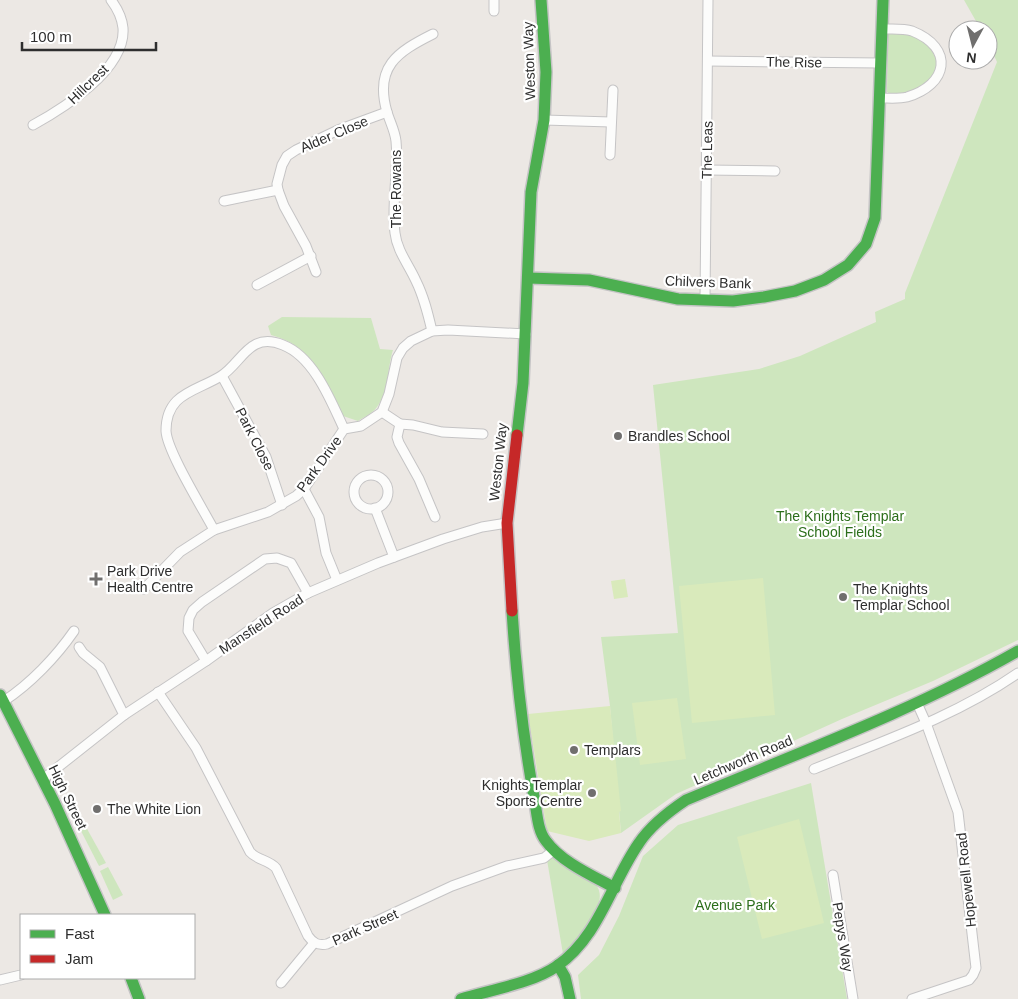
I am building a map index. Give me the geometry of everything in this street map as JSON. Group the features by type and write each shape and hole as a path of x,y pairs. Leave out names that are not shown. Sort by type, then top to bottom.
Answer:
{"street":[{"name":"Hillcrest","path":"33,125 72,102 98,78 112,61 122,39 123,29 119,13 111,0"},
{"path":"494,0 494,11"},
{"name":"Weston Way","path":"541,0 546,72 544,120 531,192 526,334 507,523 516,670 530,775 541,834 554,850 581,870 615,888"},
{"name":"The Leas","path":"705,300 708,0"},
{"name":"Chilvers Bank","path":"528,278 588,280 680,299 759,299 811,286 844,268 866,244 873,232 883,0"},
{"path":"880,98 908,96 925,88 940,73 942,60 936,47 914,32 882,29"},
{"name":"The Rowans","path":"432,332 423,297 402,255 395,234 396,141 384,98 384,85 390,64 407,47 433,34"},
{"name":"The Rise","path":"708,61 880,64"},
{"path":"610,156 613,90"},
{"name":"Alder Close","path":"278,190 276,184 287,156 338,130 387,112"},
{"path":"544,120 612,122"},
{"path":"707,170 774,170"},
{"path":"224,201 278,190 284,206 311,256 316,272"},
{"path":"258,285 311,256"},
{"path":"483,434 442,432 400,424 382,412 389,394 395,362 400,352 411,341 432,332 448,330 526,334"},
{"path":"214,530 167,440 167,422 170,409 180,397 222,376 252,347 267,341 286,346 300,355 321,382 344,429"},
{"name":"Park Close","path":"222,376 266,457 282,505"},
{"name":"Park Drive","path":"144,589 180,552 214,530 268,512 282,505 304,489 344,429 361,426 382,412"},
{"path":"400,424 397,437 398,443 419,479 435,517"},
{"path":"304,489 319,517 326,554 337,580"},
{"path":"375,508 394,557"},
{"name":"Mansfield Road","path":"42,779 124,715 206,661 273,613 308,593 394,557 482,528 507,523"},
{"path":"206,661 188,631 189,618 193,610 259,562 272,558 291,563 308,593"},
{"path":"2,698 14,694 37,673 74,631"},
{"path":"79,647 83,653 100,666 124,715"},
{"name":"Letchworth Road","path":"462,999 484,995 538,976 558,966 589,934 634,851 646,834 672,808 686,800 917,703 976,675 1018,651"},
{"path":"814,769 961,707 1018,673"},
{"name":"Park Street","path":"158,692 196,748 250,852 256,858 276,868 308,936 314,943 327,944 452,886 507,866 544,858 554,850"},
{"name":"High Street","path":"2,698 65,824 105,914"},
{"path":"917,703 926,723"},
{"name":"Hopewell Road","path":"912,999 968,980 974,975 976,968 958,812 926,723"},
{"name":"Pepys Way","path":"833,875 853,999"},
{"path":"281,983 314,943"},
{"path":"558,966 564,972 568,982 570,999"},
{"path":"0,980 20,975"},
{"path":"131,979 140,999"}],"green space":[{"name":"The Knights Templar School Fields","path":"964,0 1018,0 1018,640 933,681 842,719 676,794 621,833 610,706 601,637 678,633 653,385 759,369 800,356 876,322 875,312 905,299 905,293 994,70 998,70 998,20 975,20"},
{"path":"905,31 934,48 938,65 932,79 910,94 890,94 887,92 888,35 890,32"},
{"path":"282,317 371,318 380,349 393,350 384,394 375,409 358,421 343,416 323,380 305,354 290,342 271,335 268,326"},
{"path":"763,578 775,715 692,723 679,586"},
{"path":"625,579 628,597 614,599 611,581"},
{"path":"677,698 686,759 640,765 632,703"},
{"name":"Templars","path":"610,706 621,811 619,812 621,833 589,841 547,831 528,714"},
{"name":"Avenue Park","path":"811,783 847,999 581,999 578,975 599,955 619,916 643,856 678,825"},
{"path":"799,819 824,923 762,939 737,837"},
{"path":"86,827 106,863 99,866 80,829"},
{"path":"553,857 571,871 593,882 599,892 599,901 591,921 563,954 547,860"},
{"path":"108,867 123,895 113,900 100,871"}],"traffic: fast":[{"path":"517,435 523,383 531,192 544,120 546,72 541,0"},
{"path":"528,278 589,280 678,299 733,301 795,291 824,280 848,265 866,244 875,218 883,0"},
{"path":"512,611 523,728 539,826 543,837 560,856 615,888"},
{"path":"461,999 511,986 536,977 557,966 571,954 594,925 629,859 644,836 660,819 686,800 896,712 938,693 1018,651"},
{"path":"0,695 55,804 105,914"},
{"path":"558,965 565,977 570,999"},
{"path":"131,979 139,999"}],"traffic: jam":[{"path":"512,611 507,523 517,435"}],"place":[{"name":"Brandles School","path":"618,436"},
{"name":"Park Drive Health Centre","path":"96,579"},
{"name":"The Knights Templar School","path":"843,597"},
{"name":"Templars","path":"574,750"},
{"name":"Knights Templar Sports Centre","path":"592,793"},
{"name":"The White Lion","path":"97,809"}]}
